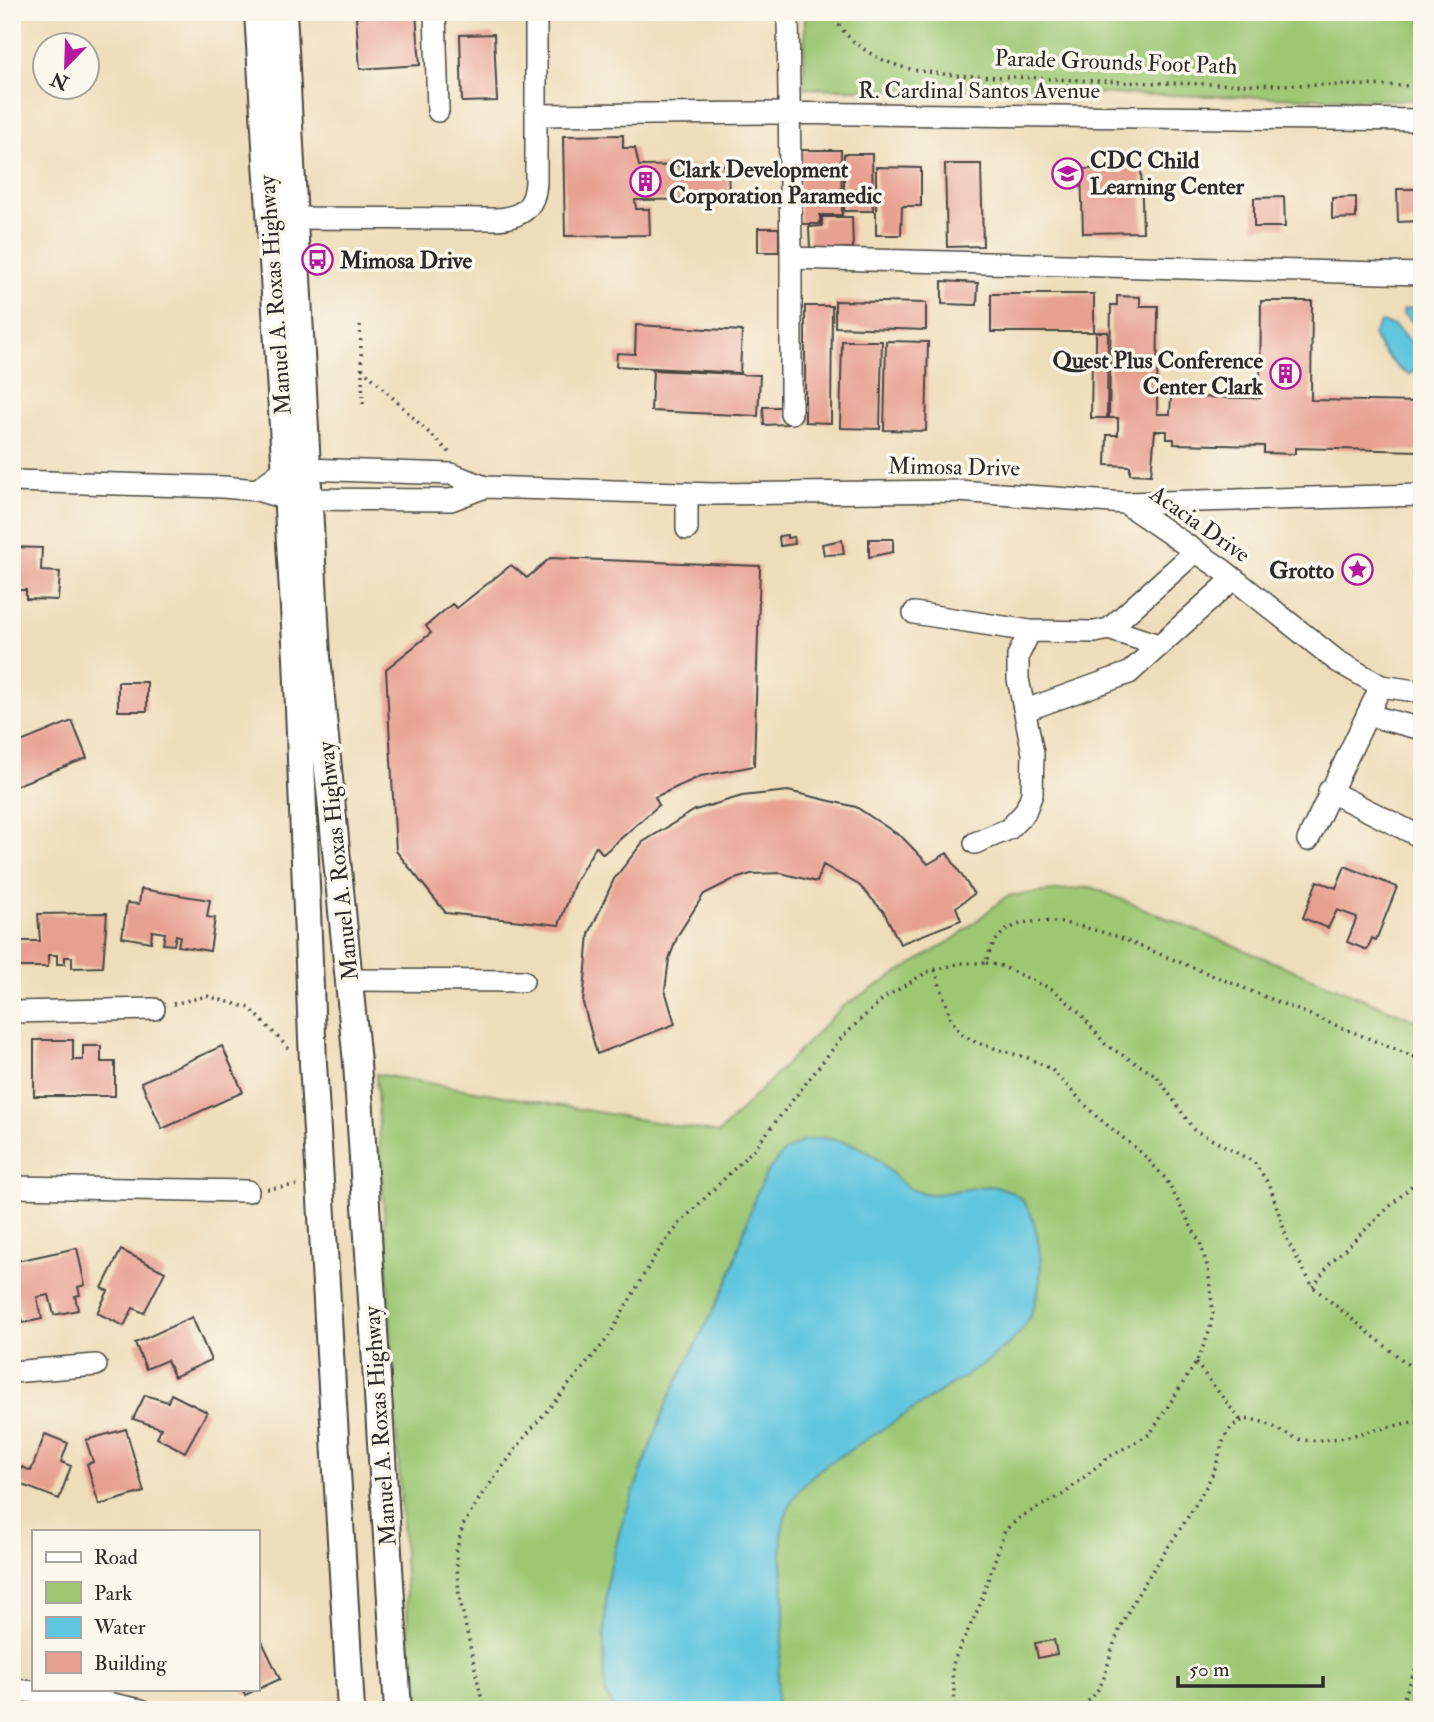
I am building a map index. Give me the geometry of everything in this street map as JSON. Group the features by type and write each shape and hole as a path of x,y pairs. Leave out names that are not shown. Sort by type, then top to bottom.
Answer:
{"main road":[{"name":"Manuel A. Roxas Highway","path":"258,12 281,218 297,499 317,657 358,1063 398,1710"},
{"name":"Manuel A. Roxas Highway","path":"281,218 284,12"},
{"name":"Manuel A. Roxas Highway","path":"297,499 297,658 313,1063 351,1710"}],"street":[{"path":"435,12 438,111"},
{"path":"281,218 513,218 526,211 535,197 536,12"},
{"path":"788,12 791,413"},
{"name":"R. Cardinal Santos Avenue","path":"536,115 789,114 1422,120"},
{"path":"791,258 1422,274"},
{"path":"257,490 295,469"},
{"name":"Mimosa Drive","path":"295,469 456,476 485,487 687,493 958,491 1125,503 1422,495"},
{"name":"Mimosa Drive","path":"12,481 257,490 297,499 451,500 485,487"},
{"path":"687,493 687,529"},
{"name":"Acacia Drive","path":"1125,503 1196,551 1337,661 1381,685 1422,692"},
{"path":"914,613 1030,631 1095,632 1109,629 1196,551"},
{"path":"1026,710 1129,673 1233,579"},
{"path":"1109,629 1158,645"},
{"path":"975,843 1009,829 1025,812 1032,794 1033,753 1018,679 1018,656 1030,631"},
{"path":"1308,840 1381,685"},
{"path":"1367,715 1422,729"},
{"path":"1329,791 1419,836"},
{"path":"349,980 523,981"},
{"path":"12,1012 154,1009"},
{"path":"12,1187 248,1191"},
{"path":"12,1372 96,1365"},
{"path":"12,1690 69,1695 141,1710"}],"path":[{"name":"Parade Grounds Foot Path","path":"833,12 848,37 876,56 905,68 940,73 1102,82 1422,86"},
{"path":"360,325 363,404"},
{"path":"362,368 453,456 456,476"},
{"path":"986,963 994,941 1007,929 1024,922 1043,920 1074,924 1115,936 1422,1060"},
{"path":"484,1710 459,1595 456,1551 463,1525 520,1442 608,1338 654,1257 680,1223 755,1148 843,1036 884,998 935,970 961,963 986,963 1001,966 1054,990 1079,1013 1105,1045 1157,1076 1194,1130 1254,1162 1270,1186 1288,1242 1313,1287 1422,1377"},
{"path":"935,970 951,1019 960,1033 977,1043 1028,1058 1051,1069 1096,1116 1155,1166 1173,1188 1202,1245 1212,1290 1210,1330 1196,1363 1150,1434 1107,1458 1064,1494 1022,1516 1005,1530 979,1607 954,1660 952,1672 956,1710"},
{"path":"154,1009 207,996 250,1008 287,1049 313,1063"},
{"path":"1313,1287 1331,1262 1422,1176"},
{"path":"248,1191 321,1182"},
{"path":"1196,1363 1241,1421"},
{"path":"1077,1710 1098,1692 1118,1634 1209,1480 1226,1433 1241,1421 1259,1421 1290,1436 1310,1441 1413,1422 1422,1424"},
{"path":"1399,1710 1422,1653"}],"green space":[{"path":"805,12 1422,12 1422,100 804,88"},
{"path":"1091,887 1422,1023 1422,1710 413,1710 376,1074 719,1133 842,1007 955,938 1007,896"}],"water":[{"path":"1422,305 1422,329 1404,315 1403,310"},
{"path":"1381,322 1395,326 1410,342 1422,343 1422,366 1410,374 1388,358 1373,334"},
{"path":"822,1138 863,1149 900,1182 925,1194 990,1186 1003,1188 1021,1199 1035,1224 1041,1268 1031,1313 1020,1332 994,1357 827,1464 807,1481 794,1498 782,1534 784,1619 777,1710 614,1710 605,1693 604,1643 607,1582 621,1526 667,1402 729,1279 755,1197 767,1172 784,1152 803,1141"}],"building":[{"path":"416,13 420,65 360,69 356,17"},
{"path":"494,34 497,101 462,102 460,35"},
{"name":"Clark Development Corporation Paramedic","path":"623,135 623,148 635,148 639,166 728,165 729,199 635,200 636,209 649,209 650,235 565,236 563,136"},
{"path":"799,150 841,150 842,215 820,215 820,224 800,224"},
{"path":"844,154 872,154 873,211 844,211"},
{"path":"945,164 981,164 983,246 947,247"},
{"path":"876,167 921,168 921,206 902,206 901,235 876,235"},
{"path":"1141,168 1143,232 1083,233 1081,169"},
{"path":"1397,189 1421,189 1422,221 1398,222"},
{"path":"1284,197 1285,227 1254,227 1254,198"},
{"path":"1356,197 1356,218 1332,219 1332,198"},
{"path":"822,217 852,217 853,248 810,249 809,227 822,226"},
{"path":"758,228 779,228 779,252 758,252"},
{"path":"942,281 978,283 977,305 942,304"},
{"path":"991,294 1094,294 1094,332 991,332"},
{"name":"Quest Plus Conference Center Clark","path":"1117,296 1140,297 1140,306 1158,306 1157,414 1170,414 1171,397 1260,398 1261,301 1312,301 1311,400 1422,402 1422,451 1295,448 1295,454 1264,453 1264,446 1174,444 1174,439 1167,439 1167,431 1155,431 1151,475 1130,474 1130,466 1106,465 1107,435 1118,435 1118,418 1109,418 1111,305 1117,305"},
{"path":"835,301 926,303 926,330 835,327"},
{"path":"805,306 832,306 831,423 805,422"},
{"path":"636,325 742,331 740,373 616,366 617,353 635,354"},
{"path":"1096,332 1108,332 1107,418 1091,418 1092,354 1096,354"},
{"path":"842,341 882,341 880,429 840,428"},
{"path":"886,341 928,342 926,431 884,430"},
{"path":"653,370 760,375 758,416 651,411"},
{"path":"763,407 787,407 787,424 764,425"},
{"path":"787,535 787,538 794,537 795,544 780,546 779,536"},
{"path":"869,539 893,539 893,552 869,557"},
{"path":"842,540 844,554 824,555 822,544"},
{"path":"12,547 42,548 41,571 60,572 58,600 26,599 26,590 16,590 16,598 12,598"},
{"path":"550,558 760,566 754,766 701,776 655,797 659,805 603,854 596,846 575,882 559,925 446,913 396,851 386,669 431,633 426,626 452,604 457,608 511,565 527,578"},
{"path":"118,682 147,682 147,711 118,711"},
{"path":"72,721 87,758 12,787 12,730 16,729 21,742"},
{"path":"788,791 856,807 903,838 928,864 947,853 974,894 956,907 961,920 900,944 884,912 859,885 823,865 817,882 781,873 751,874 732,880 704,894 678,935 669,959 665,990 675,1024 597,1054 583,1003 589,934 614,879 643,842 695,810 742,796"},
{"path":"1345,866 1397,887 1376,940 1372,938 1367,950 1347,942 1357,917 1337,910 1328,928 1303,918 1317,881 1336,888"},
{"path":"141,889 210,900 207,917 215,918 210,951 178,946 180,936 176,935 174,945 163,944 165,933 152,931 151,942 122,937 127,903 139,904"},
{"path":"107,913 103,967 72,968 72,957 65,957 65,964 57,964 57,955 48,955 48,967 18,967 18,941 40,941 38,914"},
{"path":"34,1040 73,1040 73,1060 83,1060 83,1046 101,1046 101,1062 115,1062 115,1096 34,1096"},
{"path":"222,1046 243,1092 162,1129 141,1082"},
{"path":"77,1248 85,1285 78,1287 80,1295 75,1296 78,1310 54,1315 49,1295 37,1297 42,1319 23,1323 12,1279 12,1262"},
{"path":"121,1250 165,1272 144,1313 133,1308 124,1326 97,1313 108,1291 102,1288"},
{"path":"192,1317 211,1360 174,1377 167,1360 146,1369 135,1343"},
{"path":"171,1394 207,1412 185,1452 157,1438 161,1428 133,1419 145,1395 168,1402"},
{"path":"126,1429 144,1492 99,1505 87,1464 93,1462 86,1440"},
{"path":"45,1434 68,1443 61,1462 71,1466 59,1499 17,1483 22,1467 31,1471"},
{"path":"259,1635 280,1679 259,1689"},
{"path":"1054,1640 1057,1654 1038,1658 1035,1643"},
{"path":"242,1690 256,1690 245,1695"}],"place":[{"name":"CDC Child Learning Center","path":"1067,173"},
{"name":"Clark Development Corporation Paramedic","path":"646,182"},
{"name":"Mimosa Drive","path":"317,260"},
{"name":"Quest Plus Conference Center Clark","path":"1286,373"},
{"name":"Grotto","path":"1357,570"}]}
